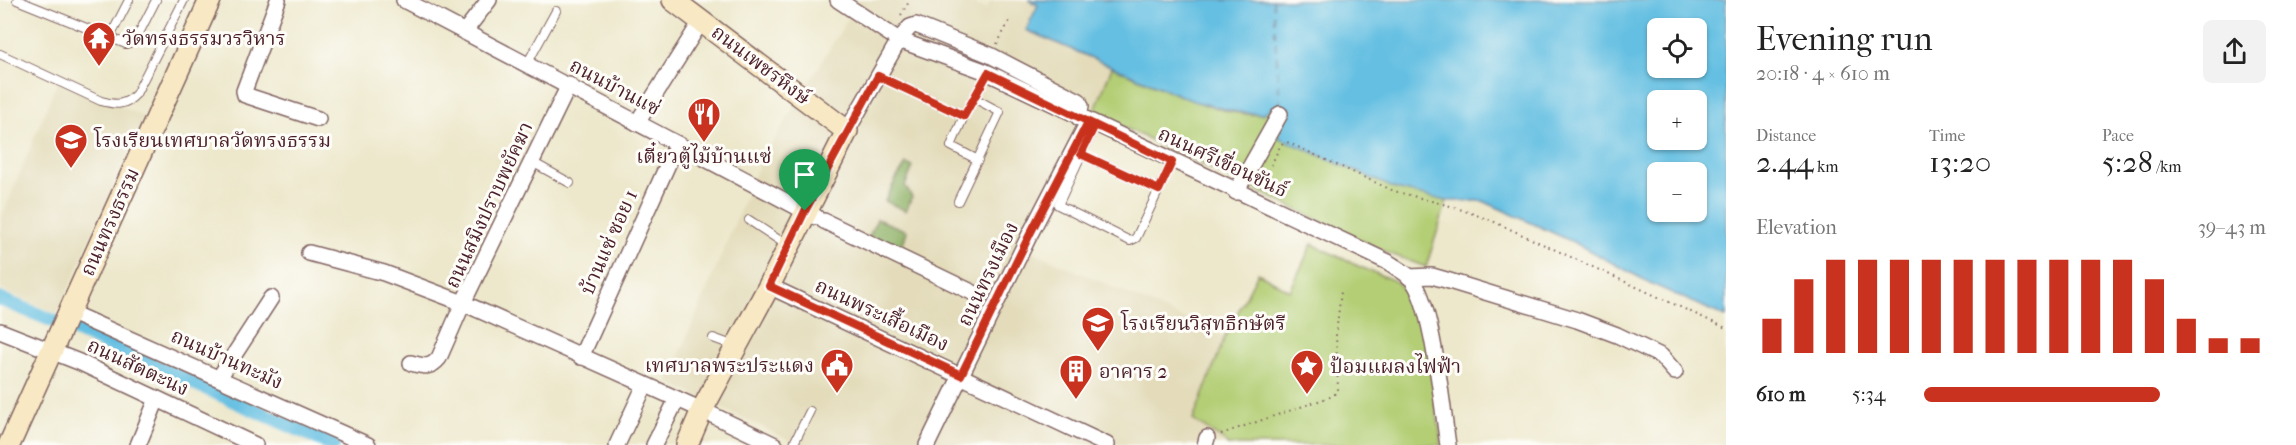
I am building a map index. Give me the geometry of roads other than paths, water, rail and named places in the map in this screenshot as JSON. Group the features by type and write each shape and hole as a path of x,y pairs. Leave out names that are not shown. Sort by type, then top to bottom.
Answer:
{"main road":[{"name":"ถนนทรงธรรม","path":"9,445 210,0"},
{"name":"ถนนเพชรหึงษ์","path":"673,0 847,131"},
{"path":"687,445 702,410 789,246 815,216 847,131"}],"street":[{"path":"278,0 244,92 245,95 318,119"},
{"name":"ถนนบ้านแซ่","path":"404,0 815,216 980,296"},
{"path":"465,31 489,0"},
{"name":"ถนนศรีเขื่อนขันธ์","path":"838,0 857,7 899,40 988,73 1087,122 1388,262 1409,277 1428,314 1448,445"},
{"path":"637,123 702,20"},
{"path":"847,131 899,40 910,27 916,25 990,55 1079,101 1087,122"},
{"name":"ถนนสมิงปราบพยัคฆา","path":"569,85 463,303 775,445"},
{"path":"1236,192 1280,114"},
{"name":"ถนนทรงเมือง","path":"927,445 1087,122"},
{"name":"บ้านแซ่ ซอย 1","path":"581,357 677,144"},
{"path":"309,253 384,273 463,303 439,358 426,367 411,363"},
{"path":"1409,277 1431,276 1577,320 1617,335 1661,356 1675,372"},
{"name":"ถนนพระเสื้อเมือง","path":"769,286 1107,445"},
{"path":"219,378 272,298"},
{"name":"ถนนบ้านทะมัง","path":"69,312 368,445"},
{"name":"ถนนสัตตะนง","path":"0,331 79,362 255,445"},
{"path":"617,445 645,385"},
{"path":"138,445 157,399"},
{"path":"654,445 677,399"}],"lane":[{"path":"17,0 126,44 135,41 156,0"},
{"path":"110,37 129,0"},
{"path":"0,54 101,101 116,105 129,101 136,94 184,0"},
{"path":"527,64 556,11"},
{"path":"978,160 951,146 964,116 988,73"},
{"path":"878,76 964,116"},
{"path":"958,201 1000,112 974,98"},
{"path":"1087,122 1081,154 1059,207 1130,241 1136,238 1172,162"},
{"path":"1081,154 1159,190"},
{"path":"532,162 570,183"},
{"path":"749,220 789,246"},
{"path":"712,338 736,347"},
{"path":"793,445 810,411"}],"water":[{"path":"1028,0 1726,0 1726,317 1652,284 1573,242 1483,201 1447,201 1396,189 1278,137 1285,119 1273,107 1263,114 1237,112 1193,101 1026,30 1038,5"}],"waterway":[{"path":"0,299 56,322"},
{"path":"73,329 333,445"}],"place":[{"name":"วัดทรงธรรมวรวิหาร","path":"99,67"},
{"name":"เตี๋ยวตู้ไม้บ้านแซ่","path":"704,143"},
{"name":"โรงเรียนเทศบาลวัดทรงธรรม","path":"71,169"},
{"name":"โรงเรียนวิสุทธิกษัตรี","path":"1098,352"},
{"name":"เทศบาลพระประแดง","path":"837,394"},
{"name":"ป้อมแผลงไฟฟ้า","path":"1307,395"},
{"name":"อาคาร 2","path":"1076,400"}]}
